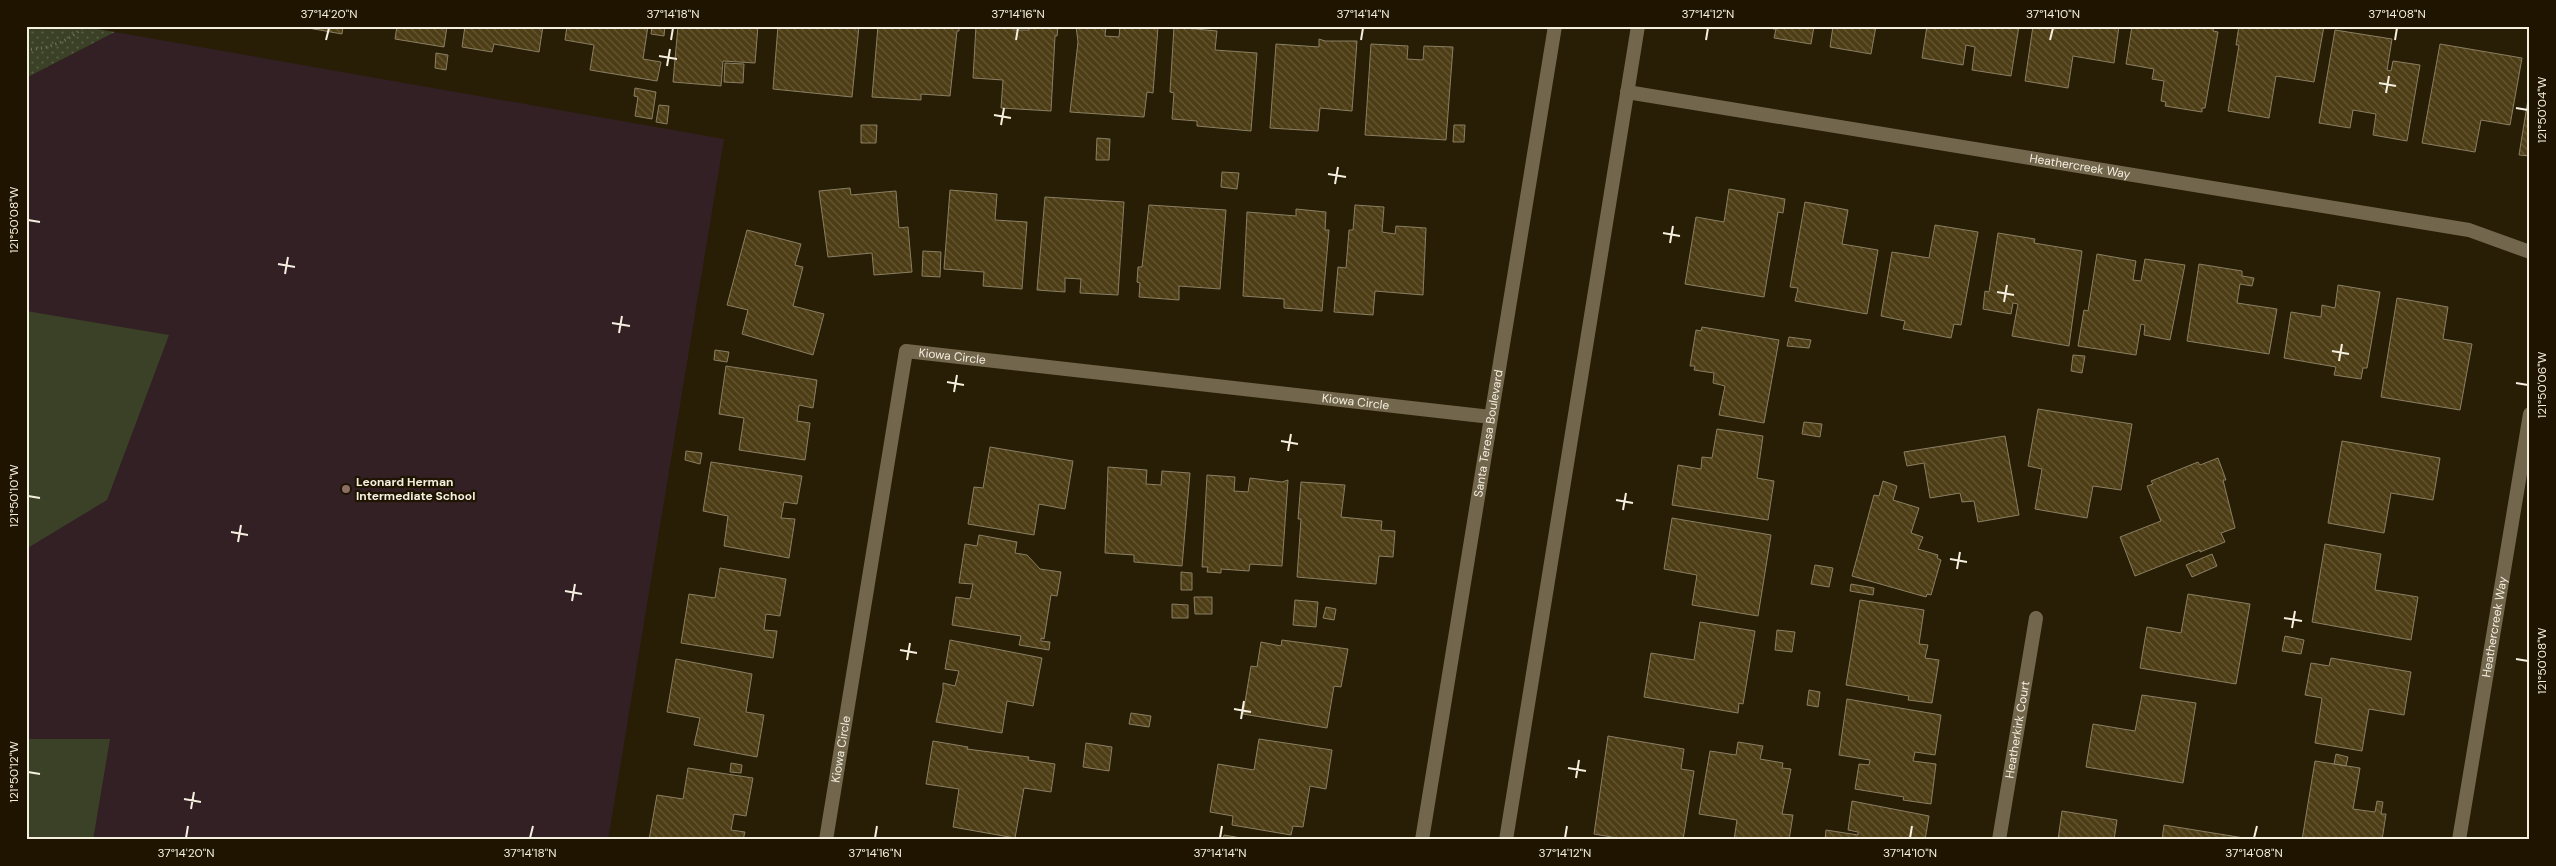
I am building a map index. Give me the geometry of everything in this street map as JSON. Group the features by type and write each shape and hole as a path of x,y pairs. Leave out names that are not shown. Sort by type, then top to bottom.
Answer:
{"street":[{"name":"Santa Teresa Boulevard","path":"1422,840 1555,26"},
{"path":"1506,840 1638,26"},
{"name":"Heathercreek Way","path":"1627,92 2469,230 2530,252"},
{"name":"Kiowa Circle","path":"826,840 906,351 1490,417"},
{"name":"Heathercreek Way","path":"2459,840 2530,414"},
{"name":"Heatherkirk Court","path":"1999,840 2036,618"}],"path":[{"path":"26,49 36,50 78,34 83,26"}],"shaded area":[{"name":"Leonard Herman Intermediate School","path":"115,32 724,139 608,840 26,840 26,78"}],"green space":[{"path":"26,26 79,26 115,32 26,78"},
{"path":"26,311 169,335 107,500 26,549"},
{"path":"26,739 110,739 93,840 26,840"}],"building":[{"path":"297,26 343,26 342,34"},
{"path":"397,26 447,26 444,47 395,39"},
{"path":"465,26 543,26 539,52 494,44 492,52 462,47"},
{"path":"567,26 648,26 643,59 661,62 657,81 590,70 594,45 565,40"},
{"path":"652,26 665,26 664,36 651,34"},
{"path":"678,26 758,26 755,63 723,61 721,86 673,82"},
{"path":"778,26 859,26 852,97 773,89"},
{"path":"878,26 959,26 950,96 921,94 921,100 872,97"},
{"path":"976,26 1014,26 1014,30 1029,30 1030,26 1058,26 1057,36 1055,36 1051,111 1001,108 1003,80 973,78"},
{"path":"1076,26 1106,26 1105,36 1119,37 1120,26 1158,27 1153,93 1147,92 1144,117 1070,112 1078,42"},
{"path":"1773,26 1814,26 1811,44 1774,38 1776,29 1773,29"},
{"path":"1833,26 1876,26 1871,54 1830,47"},
{"path":"1927,26 2019,26 2011,76 1972,70 1975,47 1966,45 1963,65 1922,58"},
{"path":"2033,26 2119,26 2114,63 2073,56 2068,88 2025,81"},
{"path":"2132,26 2214,26 2213,31 2218,32 2205,108 2202,108 2202,112 2165,106 2166,102 2161,101 2164,81 2152,79 2154,69 2126,64"},
{"path":"2239,26 2324,26 2314,82 2276,76 2269,118 2228,111 2239,45 2236,45"},
{"path":"1174,27 1217,31 1215,50 1257,53 1251,131 1197,126 1197,121 1172,119 1174,93 1170,92"},
{"path":"2335,30 2392,39 2387,70 2391,71 2393,61 2420,65 2407,141 2373,135 2376,114 2353,110 2350,128 2319,123"},
{"path":"1319,39 1325,41 1357,41 1352,111 1320,108 1318,131 1270,128 1276,44 1319,47"},
{"path":"1371,44 1408,46 1407,59 1423,60 1424,46 1453,47 1446,140 1365,135"},
{"path":"2440,44 2522,58 2510,125 2481,120 2475,152 2422,143"},
{"path":"436,53 448,55 446,70 435,68"},
{"path":"725,63 744,64 743,83 724,82"},
{"path":"2530,87 2530,156 2519,155"},
{"path":"635,88 656,92 652,119 635,116 638,97 634,96"},
{"path":"659,105 669,106 667,124 656,122"},
{"path":"861,125 877,125 876,143 861,143"},
{"path":"1454,125 1465,125 1464,142 1453,142"},
{"path":"1097,138 1110,139 1109,160 1096,160"},
{"path":"1222,172 1239,173 1237,189 1221,187"},
{"path":"850,188 851,195 896,191 899,228 908,227 912,272 874,275 872,253 828,257 819,191"},
{"path":"1729,189 1785,199 1783,213 1778,212 1764,297 1685,284 1696,217 1724,222"},
{"path":"950,190 997,194 995,220 1027,222 1022,289 983,286 984,272 944,269"},
{"path":"1045,197 1124,202 1118,295 1080,293 1081,279 1065,278 1065,292 1037,290"},
{"path":"1805,202 1848,210 1842,244 1878,250 1867,314 1795,301 1798,288 1790,287"},
{"path":"1149,205 1226,210 1220,289 1179,286 1179,300 1139,297 1138,267 1142,267"},
{"path":"1355,205 1384,207 1382,232 1395,234 1396,226 1426,228 1423,295 1375,291 1373,315 1334,312 1338,267 1346,268 1349,230 1353,230"},
{"path":"1296,209 1326,212 1325,230 1329,230 1322,311 1284,308 1284,299 1243,296 1247,212 1296,216"},
{"path":"1935,225 1978,232 1961,325 1954,324 1951,338 1903,329 1905,321 1881,316 1892,252 1929,258"},
{"path":"747,230 801,244 795,265 803,267 793,306 824,314 813,355 742,334 748,310 727,305"},
{"path":"1998,233 2035,239 2034,243 2082,251 2069,346 2012,336 2018,304 2013,303 2011,314 1983,309 1985,291 1989,292"},
{"path":"923,251 941,252 940,277 922,276"},
{"path":"2097,254 2136,261 2133,280 2141,281 2145,259 2185,265 2170,340 2144,335 2145,325 2141,324 2136,355 2078,346 2084,310 2088,311"},
{"path":"2199,264 2242,271 2242,276 2254,278 2252,286 2240,284 2237,303 2277,309 2269,354 2187,341"},
{"path":"2338,285 2380,292 2367,368 2363,368 2361,379 2334,375 2336,367 2284,358 2291,312 2321,317 2322,305 2335,308"},
{"path":"2397,298 2448,307 2443,339 2472,344 2460,410 2381,397"},
{"path":"1702,327 1779,340 1764,423 1719,415 1725,386 1713,383 1714,373 1694,370 1695,366 1690,366 1696,330 1701,331"},
{"path":"1789,337 1811,340 1809,348 1787,346"},
{"path":"715,350 729,352 727,362 714,360"},
{"path":"2073,355 2085,356 2082,373 2071,371"},
{"path":"726,366 817,380 813,408 799,405 797,421 810,423 805,460 739,450 744,418 719,414"},
{"path":"2038,409 2132,424 2121,490 2093,486 2087,518 2035,509 2042,469 2028,466"},
{"path":"1804,422 1822,424 1820,437 1802,434"},
{"path":"1717,429 1763,436 1757,478 1774,481 1768,520 1672,505 1678,465 1701,469 1702,457 1712,458"},
{"path":"2005,436 2019,515 1978,522 1974,501 1962,502 1960,493 1930,498 1924,463 1907,466 1904,452"},
{"path":"2342,441 2440,458 2433,500 2391,493 2384,533 2328,523"},
{"path":"990,447 1073,461 1065,509 1039,504 1034,535 968,524 974,487 983,488"},
{"path":"686,451 702,453 700,464 685,460"},
{"path":"2218,458 2226,480 2223,480 2235,528 2221,533 2225,542 2135,576 2120,537 2161,521 2147,486 2153,484 2151,481 2198,462 2200,465"},
{"path":"711,462 802,476 797,504 784,502 781,518 795,519 789,558 724,546 728,516 703,511"},
{"path":"1108,467 1147,470 1146,484 1161,485 1162,471 1190,473 1182,566 1134,562 1134,555 1105,553"},
{"path":"1207,475 1235,477 1234,491 1248,492 1250,478 1282,482 1288,480 1282,566 1250,564 1249,571 1221,569 1221,573 1207,572 1208,567 1202,567"},
{"path":"1883,481 1897,486 1893,500 1919,508 1911,533 1923,537 1918,549 1938,555 1937,558 1941,560 1931,595 1927,594 1926,597 1852,576 1874,495 1879,496"},
{"path":"1301,482 1345,485 1341,517 1382,521 1381,530 1395,531 1393,557 1379,556 1376,584 1297,577 1301,519 1298,519"},
{"path":"1672,518 1771,535 1758,616 1692,605 1697,575 1664,569"},
{"path":"979,535 1017,542 1015,553 1027,555 1040,569 1061,572 1057,596 1051,595 1044,639 1041,638 1041,641 1050,642 1049,650 1019,645 1021,636 952,625 956,597 970,599 973,584 959,583 965,544 977,546"},
{"path":"2325,544 2381,554 2375,590 2418,597 2411,640 2312,622"},
{"path":"2212,554 2217,566 2192,577 2186,565"},
{"path":"1815,565 1833,568 1829,587 1811,584"},
{"path":"720,568 786,579 780,616 766,614 764,630 777,631 773,658 681,643 689,594 715,598"},
{"path":"1181,572 1192,573 1192,590 1181,590"},
{"path":"1851,584 1874,588 1873,595 1850,591"},
{"path":"2188,594 2250,604 2236,684 2140,668 2147,627 2181,633"},
{"path":"1194,597 1212,597 1212,614 1195,614"},
{"path":"1295,600 1318,602 1316,627 1293,625"},
{"path":"1860,600 1924,610 1919,644 1928,645 1925,658 1939,660 1932,703 1908,700 1909,696 1846,685"},
{"path":"1172,604 1188,605 1188,618 1172,618"},
{"path":"1326,607 1336,609 1334,620 1323,618"},
{"path":"1700,622 1755,631 1743,704 1739,703 1738,713 1644,697 1651,653 1694,660"},
{"path":"1777,630 1795,632 1792,652 1775,650"},
{"path":"2285,636 2304,640 2301,654 2282,651"},
{"path":"950,640 1042,658 1033,706 1007,701 1002,733 936,722 943,683 955,686 959,671 945,669"},
{"path":"1282,640 1348,649 1341,687 1334,686 1327,728 1243,714 1251,666 1257,667 1261,642 1281,646"},
{"path":"2331,658 2411,672 2404,715 2369,709 2362,751 2315,743 2322,698 2305,695 2311,663 2329,666"},
{"path":"676,659 752,674 746,712 764,715 757,757 694,745 700,718 667,712"},
{"path":"1809,690 1820,692 1818,707 1807,705"},
{"path":"2142,695 2196,703 2183,783 2086,767 2093,724 2135,731"},
{"path":"1847,699 1941,715 1935,755 1915,752 1913,761 1936,764 1931,804 1903,800 1904,797 1855,789 1859,764 1869,765 1870,760 1839,755"},
{"path":"1131,713 1151,716 1149,727 1129,724"},
{"path":"1608,736 1684,749 1681,769 1694,771 1683,840 1629,840 1594,834"},
{"path":"1259,739 1332,750 1326,789 1310,786 1303,827 1293,826 1291,835 1232,825 1233,816 1210,812 1218,764 1254,770"},
{"path":"933,741 968,747 967,749 1029,757 1028,760 1055,764 1051,792 1024,788 1015,838 953,827 959,789 926,784"},
{"path":"1738,742 1763,746 1760,759 1783,763 1782,768 1791,769 1782,814 1793,815 1789,840 1734,840 1737,820 1699,814 1710,751 1736,755"},
{"path":"1086,743 1112,747 1109,771 1083,767"},
{"path":"2336,754 2348,757 2346,766 2334,764"},
{"path":"2315,761 2360,768 2353,809 2375,812 2377,801 2383,802 2381,814 2386,814 2382,840 2302,840"},
{"path":"731,763 742,765 741,773 730,772"},
{"path":"688,768 753,778 746,816 734,814 731,830 745,832 743,840 649,840 657,795 683,799"},
{"path":"1852,801 1929,816 1925,840 1825,840 1826,830 1858,835 1858,832 1848,830"},
{"path":"2062,811 2117,820 2114,840 2058,840"},
{"path":"2164,825 2244,838 2244,840 2162,840"},
{"path":"1224,835 1252,840 1223,840"}],"place":[{"name":"Leonard Herman Intermediate School","path":"346,489"}]}
